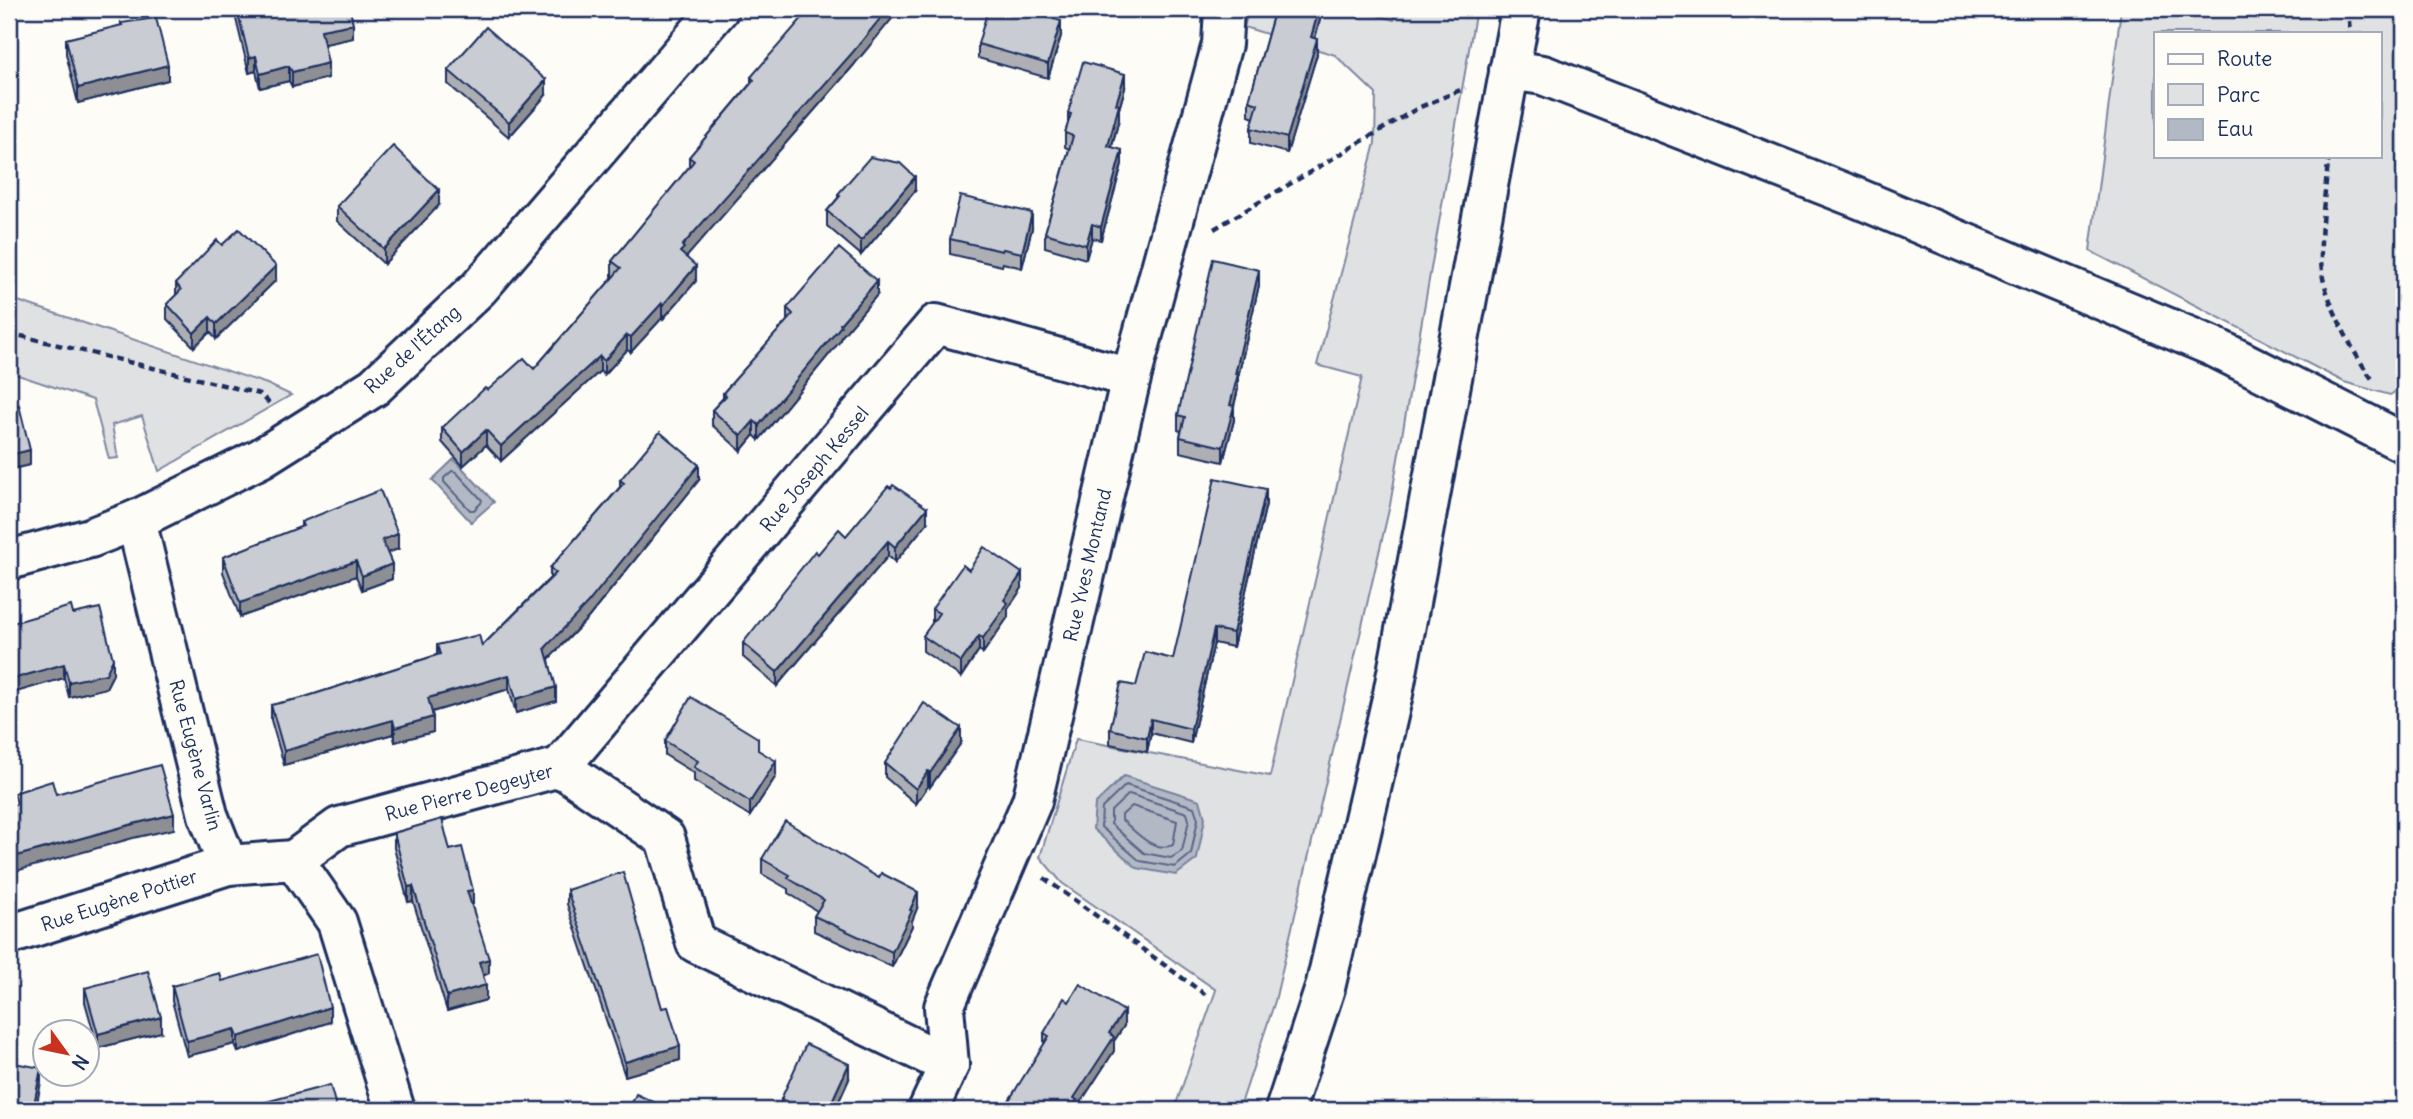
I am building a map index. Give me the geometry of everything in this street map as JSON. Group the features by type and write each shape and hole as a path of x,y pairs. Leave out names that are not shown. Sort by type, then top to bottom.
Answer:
{"street":[{"name":"Rue de l'Étang","path":"9,560 90,538 135,520 261,458 374,387 479,288 719,9"},
{"name":"Rue Yves Montand","path":"928,1110 948,1065 944,1007 1032,801 1131,379 1222,44 1224,9"},
{"path":"1285,1110 1325,988 1393,694 1521,9"},
{"path":"1509,70 1543,75 1920,224 2214,347 2404,443"},
{"name":"Rue Joseph Kessel","path":"560,767 936,324 1131,379"},
{"name":"Rue Eugène Varlin","path":"135,520 208,815 228,865"},
{"name":"Rue Pierre Degeyter","path":"294,860 339,827 560,767 665,838 696,943 948,1065"},
{"path":"228,865 294,860 337,922 395,1110"},
{"name":"Rue Eugène Pottier","path":"9,935 228,865"}],"path":[{"path":"2348,9 2350,32"},
{"path":"1162,260 1418,108 1509,70"},
{"path":"2330,158 2322,236 2323,277 2342,329 2375,383"},
{"path":"9,333 260,394 302,432"},
{"path":"1010,852 1206,995"}],"green space":[{"path":"1249,9 1356,9 1394,20 1398,9 1476,9 1390,505 1275,1001 1239,1110 1174,1110 1216,990 1062,883 1040,857 1076,739 1270,776 1362,377 1317,365 1375,143 1376,94 1335,55 1244,27"},
{"path":"2121,9 2404,9 2404,386 2390,395 2344,382 2090,251"},
{"path":"9,298 267,384 291,395 159,471 142,416 112,425 118,458 109,459 93,400 9,372"}],"water":[{"path":"454,459 494,502 471,522 432,480"},
{"path":"1124,776 1200,800 1205,818 1197,859 1176,875 1137,868 1093,829 1095,804"}],"building":[{"path":"237,9 350,9 353,24 321,30 328,63 292,72 289,66 260,74 256,56 249,58"},
{"path":"810,9 888,9 682,246 684,248 680,252 696,266 663,305 662,303 631,337 627,335 604,361 600,356 501,446 486,430 463,452 442,428 485,388 488,390 524,358 534,369 621,268 612,261 694,161 689,157 754,80 751,77"},
{"path":"988,9 1017,9 1061,21 1048,64 978,44"},
{"path":"1275,9 1319,9 1311,37 1317,39 1287,138 1251,128 1258,104 1249,101"},
{"path":"156,18 168,65 78,88 66,39 122,25 121,23"},
{"path":"486,27 546,80 509,122 448,70"},
{"path":"1083,62 1125,74 1108,146 1122,150 1101,227 1092,224 1086,245 1045,233 1073,136 1065,133"},
{"path":"393,146 439,190 384,249 337,206"},
{"path":"870,157 900,163 915,177 861,241 827,211"},
{"path":"960,196 1032,213 1022,253 950,239"},
{"path":"239,229 276,266 216,324 210,317 194,333 167,304 181,290 176,283 217,240 222,245"},
{"path":"839,248 877,281 759,425 754,421 741,436 712,410 726,396 723,393 793,314 787,308"},
{"path":"1213,259 1259,270 1235,374 1238,374 1230,405 1234,406 1223,447 1180,437 1185,417 1178,415"},
{"path":"19,405 30,450 9,455 9,407"},
{"path":"660,432 699,465 588,603 545,648 556,687 516,699 509,675 428,698 433,717 395,728 393,720 284,751 271,705 302,698 440,654 437,645 479,635 482,646 556,573 550,568 624,483 620,480"},
{"path":"1215,478 1266,489 1233,633 1214,629 1191,729 1151,719 1147,738 1110,729 1121,683 1136,686 1145,652 1173,659"},
{"path":"893,485 927,508 895,547 888,541 777,672 743,643 815,551 818,554 839,529 846,536 888,486 891,488"},
{"path":"380,490 398,534 382,540 392,564 362,576 356,561 240,603 223,557 303,526 301,522"},
{"path":"984,547 1022,573 1004,600 1008,603 983,638 979,636 961,662 923,636 939,613 932,609 963,565 969,570"},
{"path":"71,606 73,614 100,608 113,659 106,674 69,682 64,664 9,680 9,624"},
{"path":"691,697 758,738 758,750 776,761 750,802 694,767 698,761 665,741"},
{"path":"924,703 961,728 916,789 885,763"},
{"path":"160,765 174,814 9,858 9,806 17,804 14,793 52,781 56,794"},
{"path":"442,819 450,850 462,847 473,890 467,891 489,959 479,962 486,985 447,996 413,886 408,887 394,833"},
{"path":"785,821 879,878 881,873 918,892 892,952 814,916 824,900 762,859"},
{"path":"623,872 662,1008 668,1007 680,1046 625,1062 567,890"},
{"path":"317,954 330,1007 238,1037 235,1029 187,1041 172,986 220,973 222,981"},
{"path":"148,971 161,1017 102,1033 102,1018 93,1018 85,988"},
{"path":"1080,984 1124,1011 1109,1033 1114,1037 1074,1098 1077,1100 1071,1110 1003,1110 1049,1036 1044,1033 1064,998 1069,1002"},
{"path":"806,1044 849,1064 828,1110 805,1110 781,1099"},
{"path":"9,1062 32,1066 32,1088 37,1088 33,1110 9,1110"},
{"path":"330,1085 337,1110 265,1110 262,1103"},
{"path":"636,1094 671,1110 629,1110"}]}
